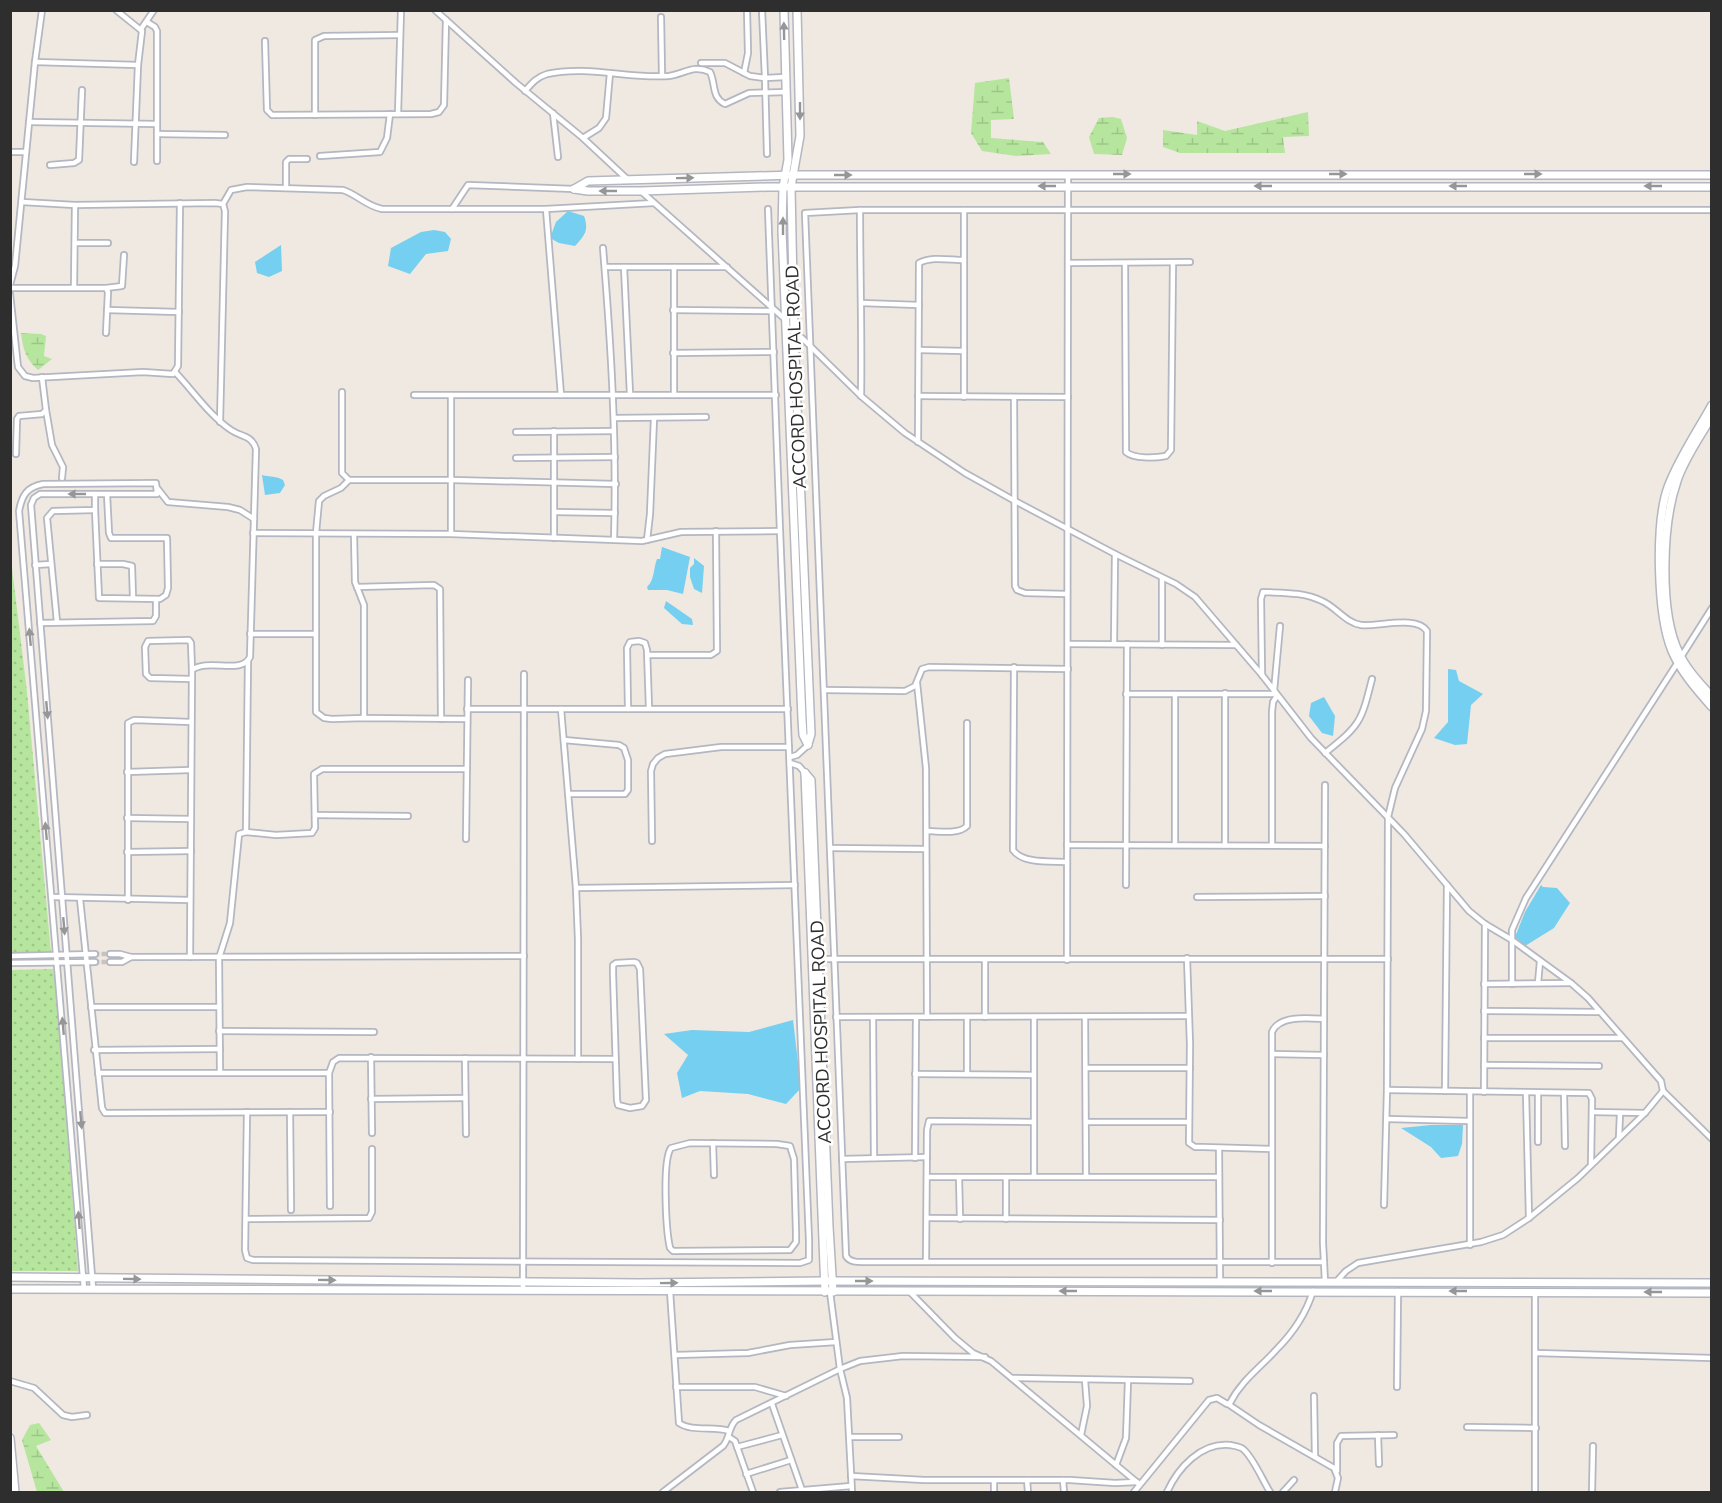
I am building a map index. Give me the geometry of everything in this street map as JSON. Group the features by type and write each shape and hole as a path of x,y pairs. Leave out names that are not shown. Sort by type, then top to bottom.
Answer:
{"street":[{"path":"42,10 15,266 10,286 106,288 122,286 124,255"},
{"path":"116,10 141,30"},
{"path":"134,162 141,30 154,10"},
{"path":"398,114 401,10"},
{"path":"435,10 627,179"},
{"path":"744,73 748,53 747,10"},
{"path":"762,10 767,154"},
{"path":"784,10 788,160 782,231 802,719 803,735 808,745 790,760"},
{"name":"ACCORD HOSPITAL ROAD","path":"796,10 800,126 794,175 787,187 811,734 808,745"},
{"path":"661,17 662,75"},
{"path":"265,41 268,112 276,116 431,114 443,109 446,20"},
{"path":"147,22 157,29 157,161"},
{"path":"315,115 315,40 324,36 399,35"},
{"path":"35,62 138,65"},
{"path":"701,63 731,64 744,73 765,78 785,77"},
{"path":"525,91 538,78 553,73 672,75 688,70 707,71 713,78 715,94 725,104 749,93 786,92"},
{"path":"583,138 599,128 606,118 610,73"},
{"path":"50,165 74,163 79,160 82,90"},
{"path":"554,113 558,157"},
{"path":"320,156 380,152 387,138 390,114"},
{"path":"29,122 157,123"},
{"path":"157,134 225,135"},
{"path":"10,152 26,152"},
{"path":"286,188 286,162 289,159 307,159"},
{"path":"1066,960 1068,174"},
{"path":"574,189 588,181 794,175 1712,175"},
{"path":"452,209 468,185 588,191 787,187 1712,186"},
{"path":"220,422 225,211 223,204 231,190 286,188 343,190 363,203 382,209 546,209 654,202"},
{"path":"641,191 772,310 786,320"},
{"path":"22,202 75,205 223,204"},
{"path":"176,373 178,366 180,203"},
{"path":"74,287 75,205"},
{"path":"546,209 561,394"},
{"path":"247,1112 245,1255 253,1260 807,1262 810,1256 768,209"},
{"path":"1324,1262 866,1262 848,1260 845,1251 833,959 824,690 808,344 805,213 860,210 1712,210"},
{"path":"860,210 863,327 861,396"},
{"path":"964,210 964,397"},
{"path":"75,243 108,243"},
{"path":"603,248 614,418 615,540"},
{"path":"918,442 919,263 934,259 964,260"},
{"path":"1125,263 1126,452 1130,456 1155,457 1166,456 1171,450 1173,262"},
{"path":"1069,263 1190,262"},
{"path":"605,267 727,267"},
{"path":"624,267 630,394"},
{"path":"674,267 674,394"},
{"path":"106,288 108,292 106,333"},
{"path":"10,294 18,368 25,376 176,373"},
{"path":"861,303 919,305"},
{"path":"107,310 179,312"},
{"path":"673,310 772,310"},
{"path":"794,333 861,396 918,442 1015,501 1176,584 1195,597 1325,753 1388,817 1469,911 1540,960 1587,998 1661,1081 1663,1091 1712,1139"},
{"path":"919,350 964,351"},
{"path":"673,353 774,352"},
{"path":"176,373 220,422 232,431 245,436 254,443 256,449 248,661 246,832"},
{"path":"42,377 52,445 63,467 62,478"},
{"path":"342,392 342,473 348,480"},
{"path":"414,395 776,395"},
{"path":"451,395 451,534"},
{"path":"918,396 1068,397"},
{"path":"1014,397 1014,573 1017,590 1025,593 1067,594"},
{"path":"1712,405 1672,479 1662,514 1661,580 1666,630 1671,648 1712,707"},
{"path":"16,454 19,416 42,414 46,410"},
{"path":"614,418 706,417"},
{"path":"1712,417 1677,478 1667,525 1668,605 1671,630 1679,660 1712,697"},
{"path":"647,540 651,509 654,418"},
{"path":"554,431 554,538"},
{"path":"516,432 614,431"},
{"path":"516,458 615,457"},
{"path":"467,719 332,719 324,718 316,712 316,533 319,501 341,488 348,480 616,484"},
{"path":"84,1289 19,510 25,492 32,486 43,484 157,488 168,502 228,507 240,510 254,519"},
{"path":"93,1289 31,506 34,498 40,494 107,494 157,488"},
{"path":"25,492 34,498"},
{"path":"95,494 99,598 156,598 165,595 168,588 167,538 111,538 108,533 107,494"},
{"path":"57,622 47,518 53,511 95,510"},
{"path":"554,512 615,513"},
{"path":"648,656 711,655 717,651 716,531"},
{"path":"254,533 451,534 647,540 681,532 780,531"},
{"path":"354,534 354,577 364,605 364,718"},
{"path":"1114,644 1115,554"},
{"path":"35,565 51,564"},
{"path":"97,564 132,566 133,598"},
{"path":"1162,578 1162,645"},
{"path":"357,587 434,585 440,589 441,718"},
{"path":"1262,675 1261,599 1263,592 1296,593 1314,597 1334,607 1348,620 1358,625 1413,623 1427,631 1426,711 1422,729 1395,788 1388,817 1387,1119 1384,1205"},
{"path":"40,623 153,621 156,616 156,598"},
{"path":"1512,984 1512,930 1517,915 1536,881 1712,608"},
{"path":"1272,845 1272,712 1276,694 1280,626"},
{"path":"250,634 315,634"},
{"path":"190,957 192,679 191,643 189,640 148,641 145,647 146,674 150,678 192,679"},
{"path":"628,709 627,644 634,641 645,643 648,656 649,708"},
{"path":"1068,644 1237,645"},
{"path":"1126,885 1127,644"},
{"path":"192,670 202,665 241,666 248,661"},
{"path":"927,1017 926,754 920,726 917,683 922,669 929,667 1014,667 1068,669"},
{"path":"1014,667 1013,850 1016,854 1028,859 1067,862"},
{"path":"523,1287 524,674"},
{"path":"466,839 468,680"},
{"path":"1325,753 1351,733 1360,720 1372,680"},
{"path":"824,690 899,691 910,689 917,683"},
{"path":"1225,693 1225,844"},
{"path":"1126,694 1276,694"},
{"path":"1175,694 1176,845"},
{"path":"467,709 788,709"},
{"path":"561,709 576,888 578,1059"},
{"path":"128,900 126,728 131,720 191,722"},
{"path":"927,831 958,831 967,826 967,723"},
{"path":"564,740 620,745 624,748 628,760 628,790 625,794 568,794"},
{"path":"652,841 651,771 658,758 665,754 707,748 789,747"},
{"path":"790,760 806,773 829,1292 840,1369 847,1398 852,1492"},
{"path":"220,1072 219,958 230,923 239,834 246,832 276,835 308,834 314,831 314,774 322,769 467,769"},
{"path":"127,771 190,771"},
{"name":"ACCORD HOSPITAL ROAD","path":"806,773 811,780 829,1281"},
{"path":"1325,785 1325,1282"},
{"path":"315,815 408,816"},
{"path":"127,818 191,819"},
{"path":"1067,845 1325,846"},
{"path":"830,848 926,849"},
{"path":"127,852 191,851"},
{"path":"576,888 795,885"},
{"path":"1445,1091 1447,885"},
{"path":"1197,897 1325,896"},
{"path":"52,897 190,900"},
{"path":"80,899 94,1050 102,1108 108,1113 330,1112"},
{"path":"1484,1092 1485,924"},
{"path":"10,956 95,954"},
{"path":"110,954 131,957 219,958 524,956"},
{"path":"110,962 122,962 131,957"},
{"path":"1187,958 1190,1068 1188,1138 1190,1145 1272,1149"},
{"path":"819,959 1388,959"},
{"path":"985,960 986,1017"},
{"path":"1538,983 1540,960"},
{"path":"10,963 95,962"},
{"path":"620,962 634,962 640,969 642,1003 646,1100 642,1106 630,1108 618,1105 615,1059 613,965 620,962"},
{"path":"1484,984 1571,983"},
{"path":"91,1007 219,1007"},
{"path":"1484,1011 1598,1012"},
{"path":"836,1017 1188,1016"},
{"path":"873,1017 874,1158"},
{"path":"915,1158 916,1017"},
{"path":"967,1017 967,1074"},
{"path":"1034,1017 1034,1176"},
{"path":"1085,1017 1086,1176"},
{"path":"1272,1263 1272,1032 1282,1021 1324,1019"},
{"path":"219,1031 374,1032"},
{"path":"1484,1038 1622,1038"},
{"path":"94,1050 220,1048"},
{"path":"1272,1054 1324,1055"},
{"path":"330,1206 329,1073 333,1062 339,1058 615,1059"},
{"path":"371,1058 372,1133"},
{"path":"465,1058 466,1134"},
{"path":"1484,1065 1599,1066"},
{"path":"1086,1068 1190,1068"},
{"path":"98,1073 329,1073"},
{"path":"915,1074 1034,1075"},
{"path":"1387,1090 1589,1093 1592,1099 1591,1165"},
{"path":"1336,1282 1358,1263 1470,1245 1503,1235 1529,1218 1569,1186 1645,1113 1663,1091"},
{"path":"1470,1092 1470,1245"},
{"path":"1526,1093 1529,1218"},
{"path":"1564,1093 1565,1146"},
{"path":"1538,1094 1538,1142"},
{"path":"371,1099 465,1098"},
{"path":"290,1112 291,1210"},
{"path":"1592,1112 1645,1113"},
{"path":"1619,1137 1620,1113"},
{"path":"1387,1119 1469,1121"},
{"path":"926,1262 927,1126 929,1121 1034,1122"},
{"path":"1086,1122 1188,1122"},
{"path":"713,1143 714,1175"},
{"path":"682,1144 787,1144 793,1152 796,1232 794,1247 786,1251 723,1250 673,1251 669,1244 666,1209 667,1153 671,1148 682,1144"},
{"path":"1219,1148 1220,1282"},
{"path":"246,1220 369,1218 373,1200 372,1149"},
{"path":"842,1159 927,1157"},
{"path":"927,1177 1220,1177"},
{"path":"958,1177 960,1219"},
{"path":"1006,1177 1006,1219"},
{"path":"927,1218 1220,1220"},
{"path":"723,1250 724,1262"},
{"path":"732,1250 732,1262"},
{"path":"10,1277 670,1291 1712,1293"},
{"path":"10,1289 523,1287 829,1281 1712,1283"},
{"path":"670,1291 678,1419 681,1425 729,1431"},
{"path":"1227,1404 1239,1387 1276,1351 1297,1325 1305,1313 1313,1291"},
{"path":"1397,1387 1398,1291"},
{"path":"910,1292 968,1350 985,1357 1012,1378 1138,1483"},
{"path":"1535,1292 1535,1492"},
{"path":"675,1355 748,1353 790,1344 836,1342"},
{"path":"1536,1353 1712,1358"},
{"path":"663,1492 723,1446 736,1420 840,1369 860,1361 881,1358 985,1357"},
{"path":"1012,1378 1190,1381"},
{"path":"1081,1435 1087,1406 1085,1380"},
{"path":"10,1381 34,1388 63,1416 87,1415"},
{"path":"1116,1465 1126,1438 1128,1381"},
{"path":"676,1387 755,1387 787,1396"},
{"path":"1314,1396 1315,1457"},
{"path":"1134,1492 1138,1483 1209,1400 1217,1398 1337,1471"},
{"path":"772,1404 802,1490"},
{"path":"1467,1427 1536,1428"},
{"path":"737,1447 782,1434"},
{"path":"1378,1435 1379,1464"},
{"path":"1335,1492 1338,1478 1339,1437 1394,1435"},
{"path":"729,1437 735,1441 753,1492"},
{"path":"849,1437 899,1437"},
{"path":"10,1438 15,1492"},
{"path":"1167,1492 1184,1467 1200,1452 1211,1446 1226,1445 1245,1450 1270,1492"},
{"path":"1592,1492 1593,1446"},
{"path":"746,1474 791,1460"},
{"path":"851,1476 915,1480 1063,1480 1138,1483"},
{"path":"1027,1480 1028,1492"},
{"path":"1063,1480 1064,1492"},
{"path":"1283,1492 1294,1480"},
{"path":"994,1481 994,1492"},
{"path":"780,1492 851,1486"}],"green space":[{"path":"1009,78 1014,119 991,120 991,138 1043,142 1051,154 1016,156 982,151 971,133 975,83"},
{"path":"1308,112 1309,136 1283,137 1285,153 1180,153 1163,147 1163,130 1197,135 1197,121 1225,131"},
{"path":"1099,118 1121,119 1127,138 1122,155 1094,154 1089,137"},
{"path":"21,333 46,336 44,356 52,359 38,370 26,354"},
{"path":"10,551 27,692 51,953 11,953"},
{"path":"53,969 78,1271 11,1271 11,970"},
{"path":"39,1423 51,1440 36,1446 64,1492 37,1492 22,1440 30,1425"}],"water":[{"path":"568,211 584,216 586,225 585,232 575,246 559,243 550,238 556,222"},
{"path":"434,230 445,232 451,239 448,251 426,254 410,274 388,266 391,248 421,232"},
{"path":"281,245 282,271 269,277 257,273 255,262"},
{"path":"262,475 283,480 285,485 280,493 265,495"},
{"path":"662,547 690,557 683,594 667,590 648,590 647,587 653,577 657,559 660,559"},
{"path":"694,558 704,566 702,593 694,589 690,577 690,568 694,564"},
{"path":"666,601 692,619 693,625 682,624 664,608"},
{"path":"1448,669 1456,670 1459,681 1483,694 1471,705 1467,744 1455,745 1434,738 1448,722"},
{"path":"1324,697 1335,716 1333,736 1322,733 1309,716 1311,703"},
{"path":"1541,885 1557,888 1570,903 1554,928 1525,946 1515,937 1525,912"},
{"path":"793,1020 801,1088 786,1104 748,1094 700,1091 682,1098 677,1073 688,1055 664,1034 692,1030 749,1032"},
{"path":"1463,1125 1462,1144 1458,1156 1441,1158 1431,1147 1401,1128"}],"tunnel":[{"path":"95,954 110,954"},
{"path":"95,962 110,962"}]}
